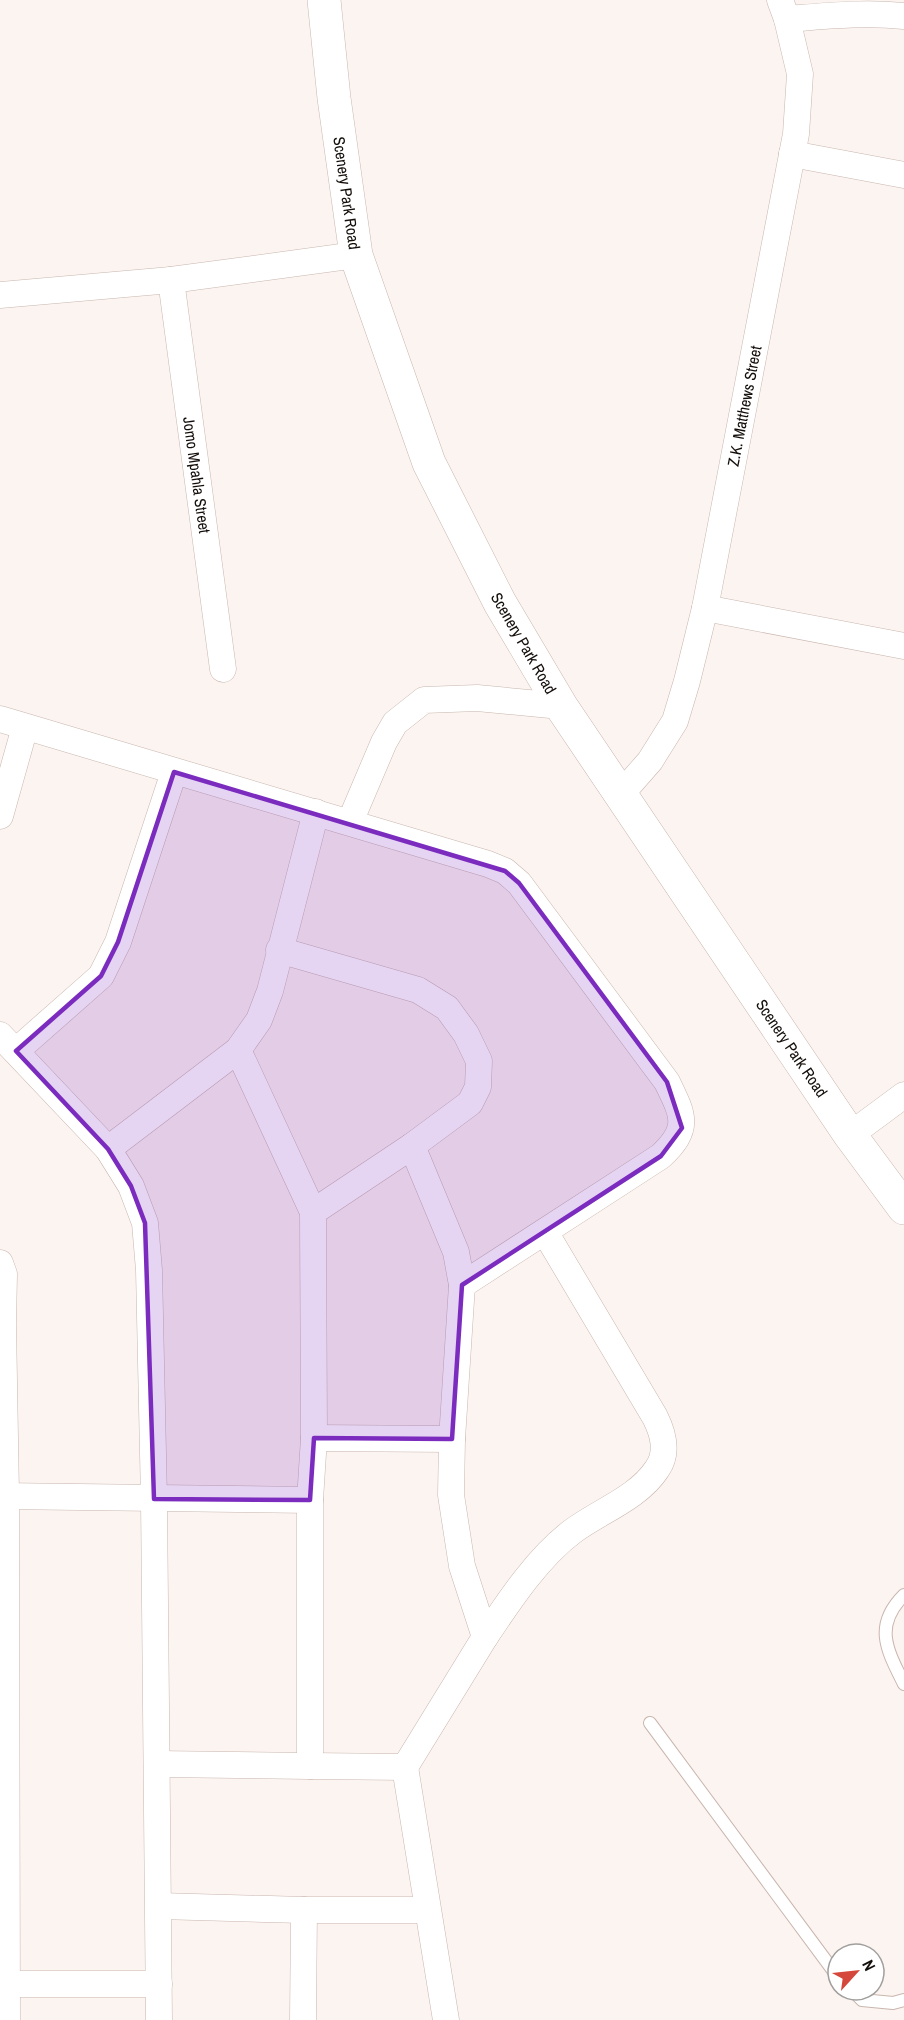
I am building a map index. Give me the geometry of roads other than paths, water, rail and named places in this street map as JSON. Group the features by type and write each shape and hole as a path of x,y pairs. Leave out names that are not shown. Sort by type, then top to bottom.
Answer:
{"street":[{"name":"Scenery Park Road","path":"324,0 334,98 356,255 429,464 500,603 561,706 850,1135 904,1208"},
{"path":"784,9 904,16"},
{"name":"Z.K. Matthews Street","path":"621,794 650,760 675,721 705,608 796,134 800,74 784,9"},
{"path":"792,154 904,175"},
{"path":"0,295 171,280 356,255"},
{"name":"Jomo Mpahla Street","path":"171,280 223,669"},
{"path":"705,608 904,646"},
{"path":"350,822 384,742 395,723 424,700 477,698 561,706"},
{"path":"0,719 488,864 505,871 519,883 667,1082 678,1106 682,1128 675,1143 661,1156 462,1285"},
{"path":"0,816 25,727"},
{"path":"159,2020 154,1499 149,1270 145,1223 131,1186 108,1149 8,1043 101,976 118,942 174,772"},
{"path":"108,1149 238,1050 259,1020 270,991 316,812"},
{"path":"279,950 418,990 447,1008 466,1034 478,1061 478,1087 471,1103 412,1146 313,1212"},
{"path":"238,1050 313,1212 314,1438 310,1500 310,1766"},
{"path":"850,1135 904,1095"},
{"path":"412,1146 456,1252 462,1285 452,1439 451,1495 462,1566 485,1637"},
{"path":"446,2020 405,1767 510,1599 552,1549 572,1531 643,1486 658,1467 664,1453 663,1432 655,1417 545,1232"},
{"path":"0,1263 4,1274 2,1324 7,2020"},
{"path":"314,1438 452,1439"},
{"path":"3,1496 310,1500"},
{"path":"157,1764 405,1767"},
{"path":"159,1906 304,1910 427,1910"},
{"path":"303,2020 304,1910"},
{"path":"6,1983 159,1984"}],"lane":[{"path":"904,1595 892,1606 886,1626 886,1649 904,1684"},
{"path":"650,1723 826,1961"},
{"path":"882,2002 892,2003 904,2000"}]}
